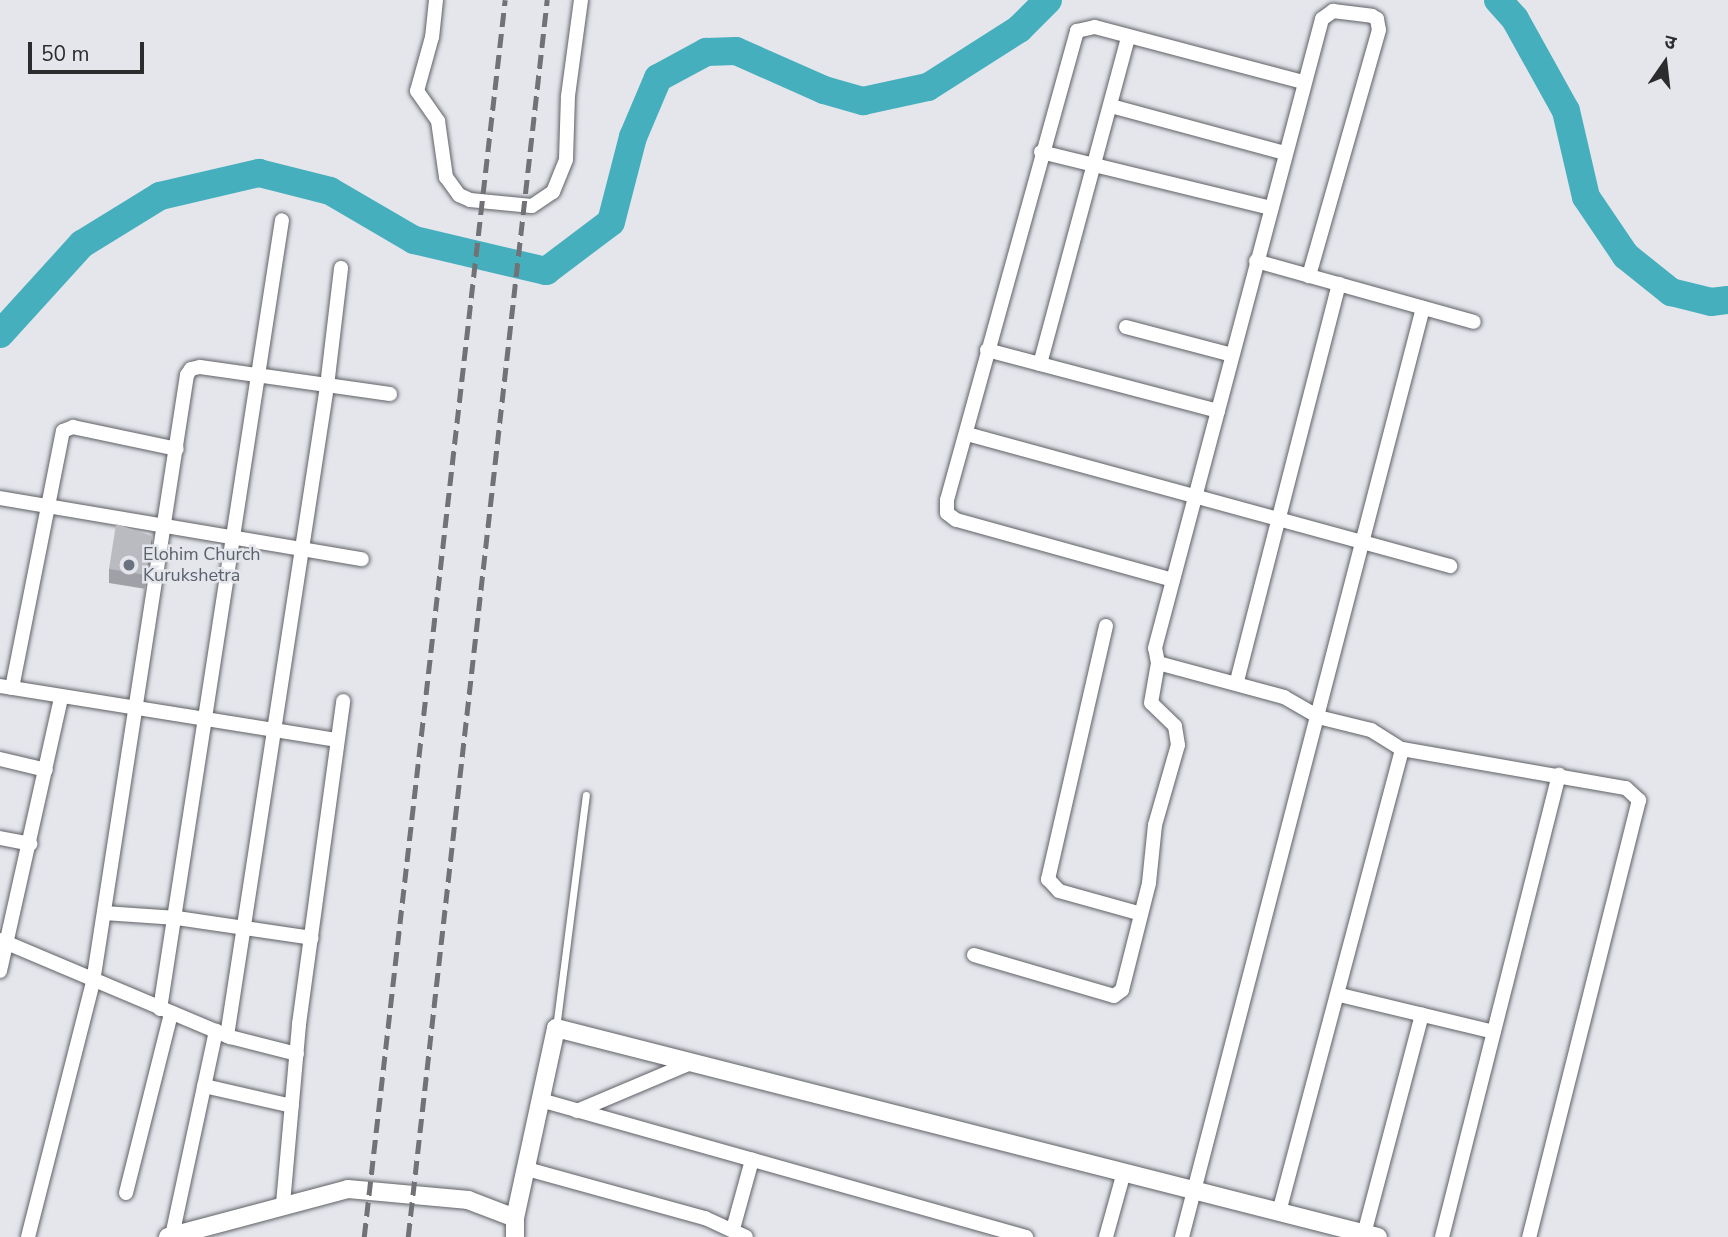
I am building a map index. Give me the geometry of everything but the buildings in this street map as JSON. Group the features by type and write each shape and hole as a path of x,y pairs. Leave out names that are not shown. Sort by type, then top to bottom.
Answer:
{"street":[{"path":"436,0 432,37 417,91 438,121 446,177 459,195 470,200 532,206 553,192 566,159 568,96 581,0"},
{"path":"974,955 1118,996 1138,914 1149,883 1155,825 1178,745 1175,726 1151,703 1158,663 1155,648 1284,153 1303,82 1327,13 1377,19 1379,30 1309,276"},
{"path":"1173,580 951,518 947,500 1041,152 1077,31 1090,26 1303,82"},
{"path":"1040,364 1128,37"},
{"path":"1111,106 1284,153"},
{"path":"1041,152 1096,163 1270,208"},
{"path":"126,1192 166,1011 204,721 282,219"},
{"path":"1256,261 1474,322"},
{"path":"341,268 327,386 272,731 245,928 221,1033 204,1086 170,1236 209,1231 283,1204 348,1189 440,1194 515,1218"},
{"path":"1237,681 1339,284"},
{"path":"1182,1237 1423,308"},
{"path":"1126,327 1232,355"},
{"path":"987,350 1218,411"},
{"path":"28,1237 93,982 191,369 390,394"},
{"path":"177,449 66,427 60,438 49,506 6,687 61,699 337,740"},
{"path":"967,434 1278,522 1450,566"},
{"path":"0,498 362,559"},
{"path":"1106,626 1048,879 1059,891 1138,914"},
{"path":"1158,663 1237,681 1284,697 1318,717 1371,730 1402,749 1626,788 1639,800 1639,811 1530,1237"},
{"path":"0,971 4,941 30,844 61,699"},
{"path":"283,1204 296,1054 343,701"},
{"path":"1279,1212 1340,995 1402,749"},
{"path":"0,759 46,770"},
{"path":"1443,1237 1559,775"},
{"path":"0,838 30,844"},
{"path":"104,913 177,918 312,937"},
{"path":"4,941 93,982 221,1033 296,1054"},
{"path":"1340,995 1494,1032"},
{"path":"515,1237 515,1218 544,1101 556,1028 1371,1235 1422,1015"},
{"path":"577,1111 692,1062"},
{"path":"204,1086 292,1106"},
{"path":"544,1101 1026,1237"},
{"path":"527,1169 740,1233 752,1160"},
{"path":"1106,1237 1124,1172"}],"lane":[{"path":"556,1028 586,795"}],"waterway":[{"path":"0,334 82,244 160,196 259,173 330,191 414,240 546,271 611,222 633,137 658,78 706,52 736,51 824,90 863,101 928,87 1019,29 1048,0"},
{"path":"1498,0 1515,19 1566,111 1586,197 1626,256 1671,292 1711,302 1728,300"}],"railway":[{"path":"364,1237 505,0"},
{"path":"408,1237 547,0"}],"place":[{"name":"Elohim Church Kurukshetra","path":"129,565"}]}
